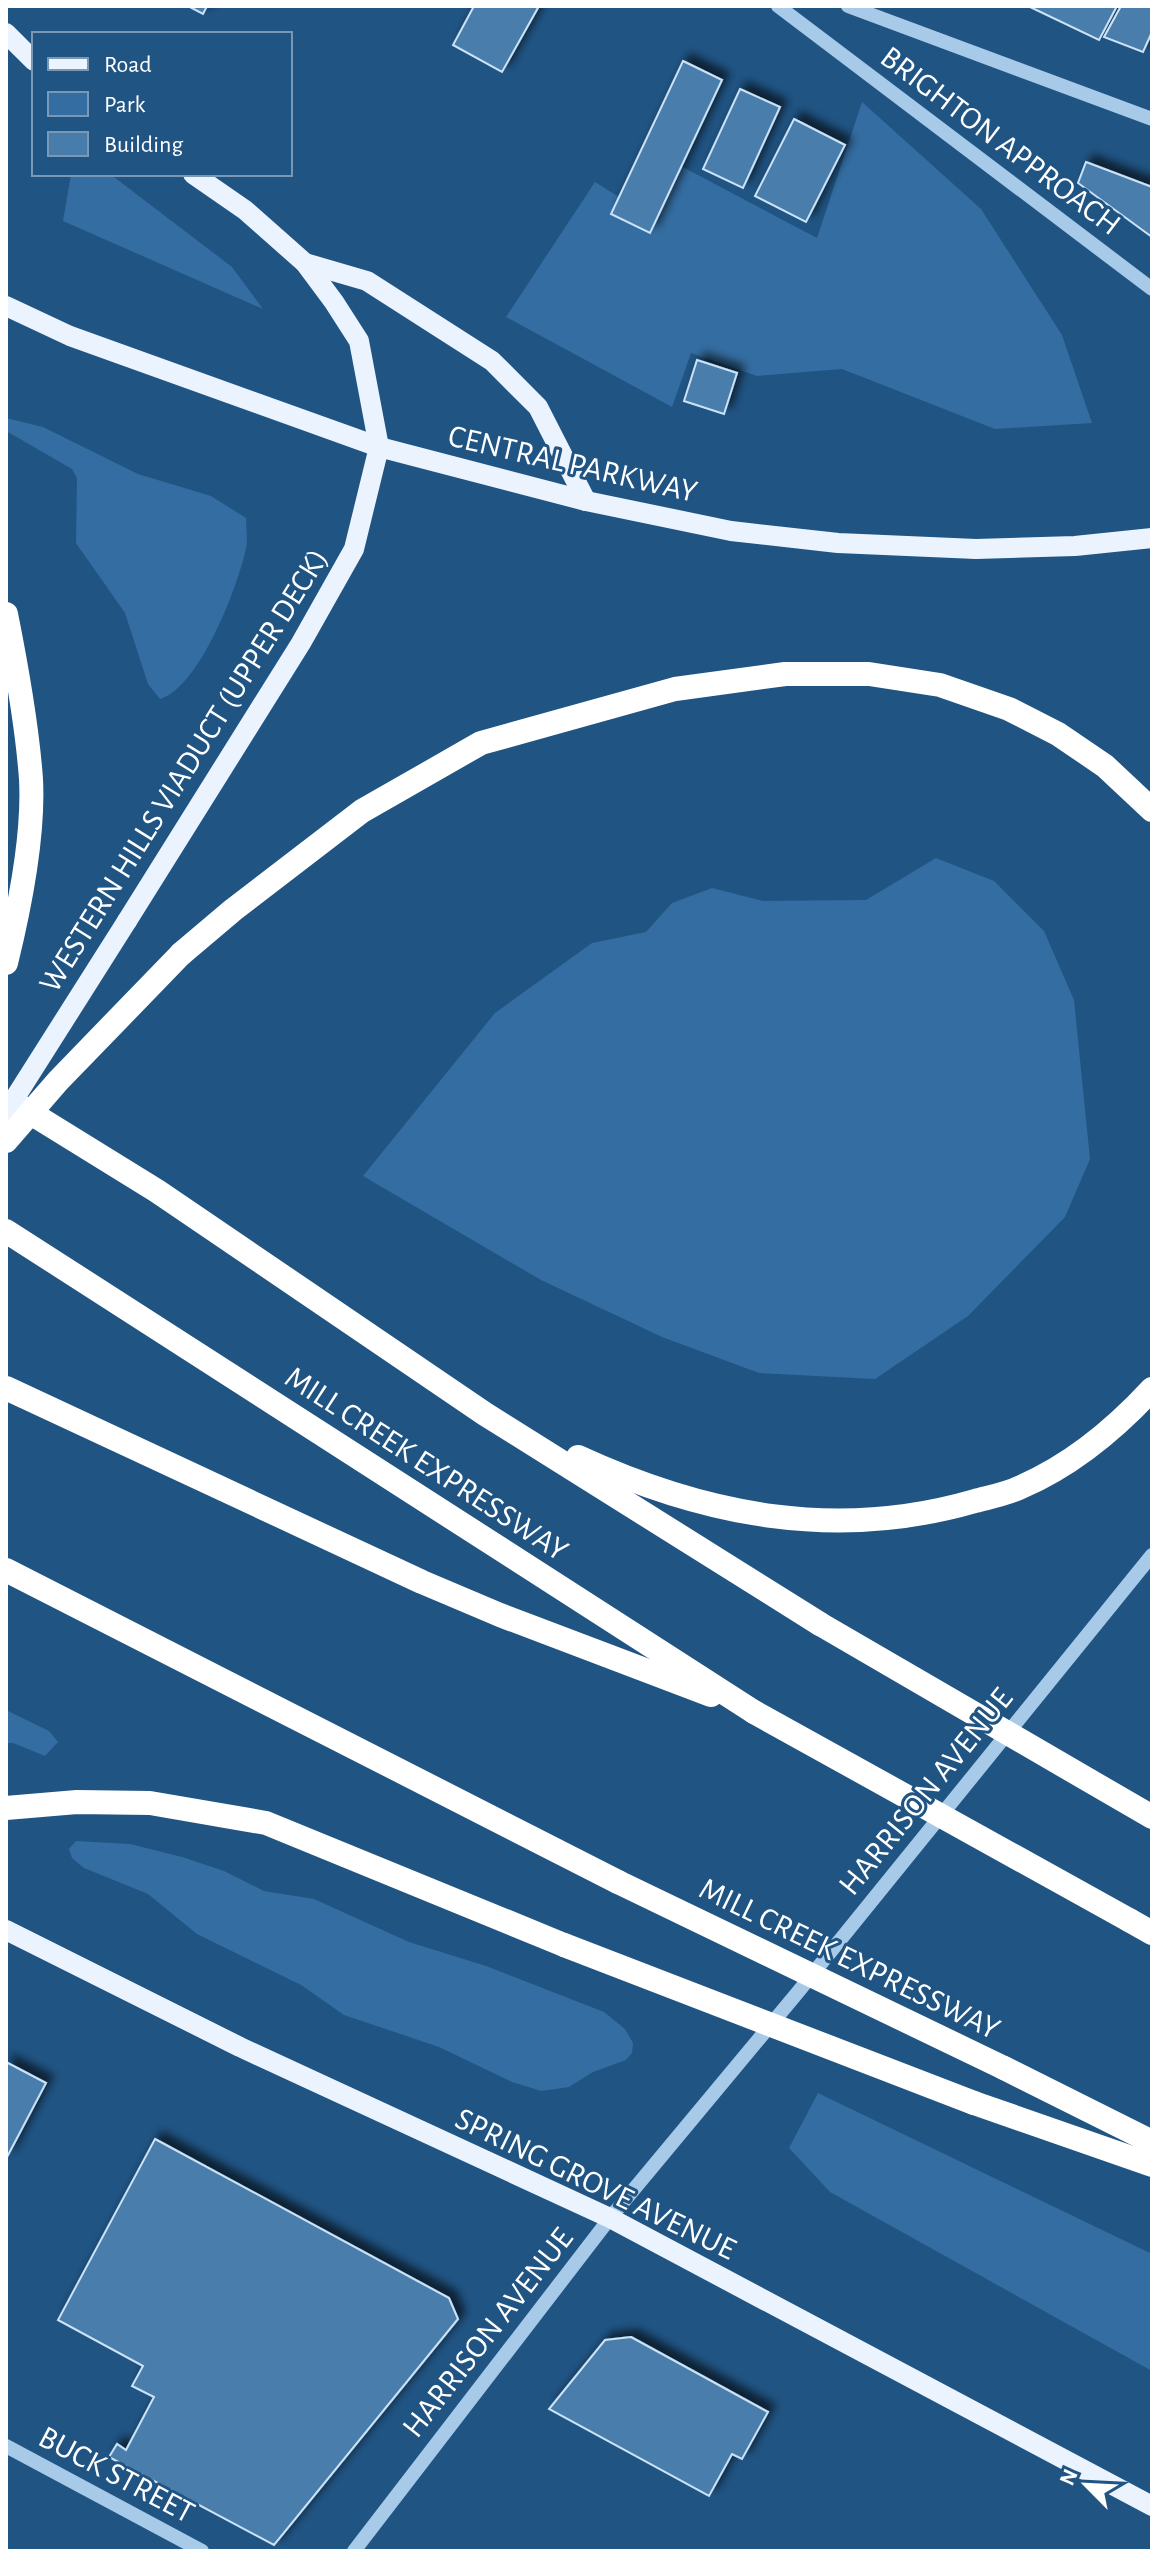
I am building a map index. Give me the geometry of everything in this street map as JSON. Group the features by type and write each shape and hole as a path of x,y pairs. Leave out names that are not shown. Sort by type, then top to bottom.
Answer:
{"highway":[{"path":"6,614 20,686 31,783 26,862 6,963"},
{"path":"6,1141 58,1081 181,954 233,910 362,811 481,743 675,689 785,674 869,674 940,685 1009,709 1058,734 1105,766 1152,810"},
{"path":"6,1098 157,1191 485,1414 820,1624 1152,1817"},
{"name":"MILL CREEK EXPRESSWAY","path":"6,1231 754,1712 1152,1933"},
{"path":"6,1388 422,1582 754,1712"},
{"path":"485,1414 604,1469 704,1503 789,1520 872,1522 948,1509 1020,1488 1080,1454 1127,1416 1152,1389"},
{"name":"MILL CREEK EXPRESSWAY","path":"6,1570 618,1882 1152,2142"},
{"path":"6,1808 77,1802 150,1803 266,1823 564,1945 974,2103 1152,2165"}],"main road":[{"path":"6,33 32,59"},
{"path":"196,176 245,210 305,263 359,341 379,447"},
{"path":"305,263 367,281 492,361 538,407 586,501"},
{"name":"CENTRAL PARKWAY","path":"6,306 70,336 379,447 586,501 731,531 838,543 976,549 1075,546 1152,538"},
{"name":"WESTERN HILLS VIADUCT (UPPER DECK)","path":"6,1112 301,643 354,549 379,447"},
{"name":"SPRING GROVE AVENUE","path":"6,1930 240,2047 610,2218 1152,2506"}],"street":[{"name":"BRIGHTON APPROACH","path":"778,6 1152,289"},
{"path":"848,6 1152,119"},
{"name":"HARRISON AVENUE","path":"354,2551 610,2218 798,1992 1152,1555"},
{"name":"BUCK STREET","path":"6,2446 202,2551"}],"green space":[{"path":"862,102 981,209 1062,335 1092,423 995,429 842,369 757,376 691,353 672,407 506,317 595,182 619,197 611,214 650,233 681,166 817,238"},
{"path":"71,176 113,176 232,267 263,309 63,221"},
{"path":"6,418 43,427 138,474 211,496 246,518 246,549 225,610 202,657 175,691 160,699 148,684 125,613 76,543 77,478 72,469 6,431"},
{"path":"936,858 994,881 1044,931 1074,1000 1090,1159 1065,1217 968,1316 875,1379 759,1373 662,1337 541,1280 363,1176 495,1013 592,943 646,932 672,903 712,888 763,901 866,900"},
{"path":"6,1710 49,1731 58,1742 45,1756 6,1743"},
{"path":"76,1841 130,1844 224,1871 264,1891 314,1899 409,1942 486,1966 604,2012 625,2029 633,2043 632,2053 626,2060 593,2072 569,2087 541,2091 512,2082 439,2047 344,2015 301,1985 197,1934 148,1894 84,1868 72,1858 69,1849"},
{"path":"818,2093 1152,2254 1152,2371 830,2192 789,2148"}],"building":[{"path":"188,6 207,6 203,14"},
{"path":"474,6 539,6 502,72 453,45"},
{"path":"1028,6 1117,6 1099,40"},
{"path":"1121,6 1152,7 1152,32 1143,52 1104,37"},
{"path":"683,61 722,80 650,233 611,214"},
{"path":"740,89 780,107 743,188 703,169"},
{"path":"794,119 845,145 806,222 755,196"},
{"path":"1086,162 1152,187 1152,237 1078,183"},
{"path":"697,360 737,373 724,414 684,401"},
{"path":"6,2062 46,2083 6,2159"},
{"path":"155,2139 449,2298 458,2319 274,2545 109,2457 117,2444 126,2450 154,2397 132,2386 143,2366 58,2320"},
{"path":"631,2337 768,2412 742,2459 732,2454 709,2496 549,2409 605,2340"}]}
